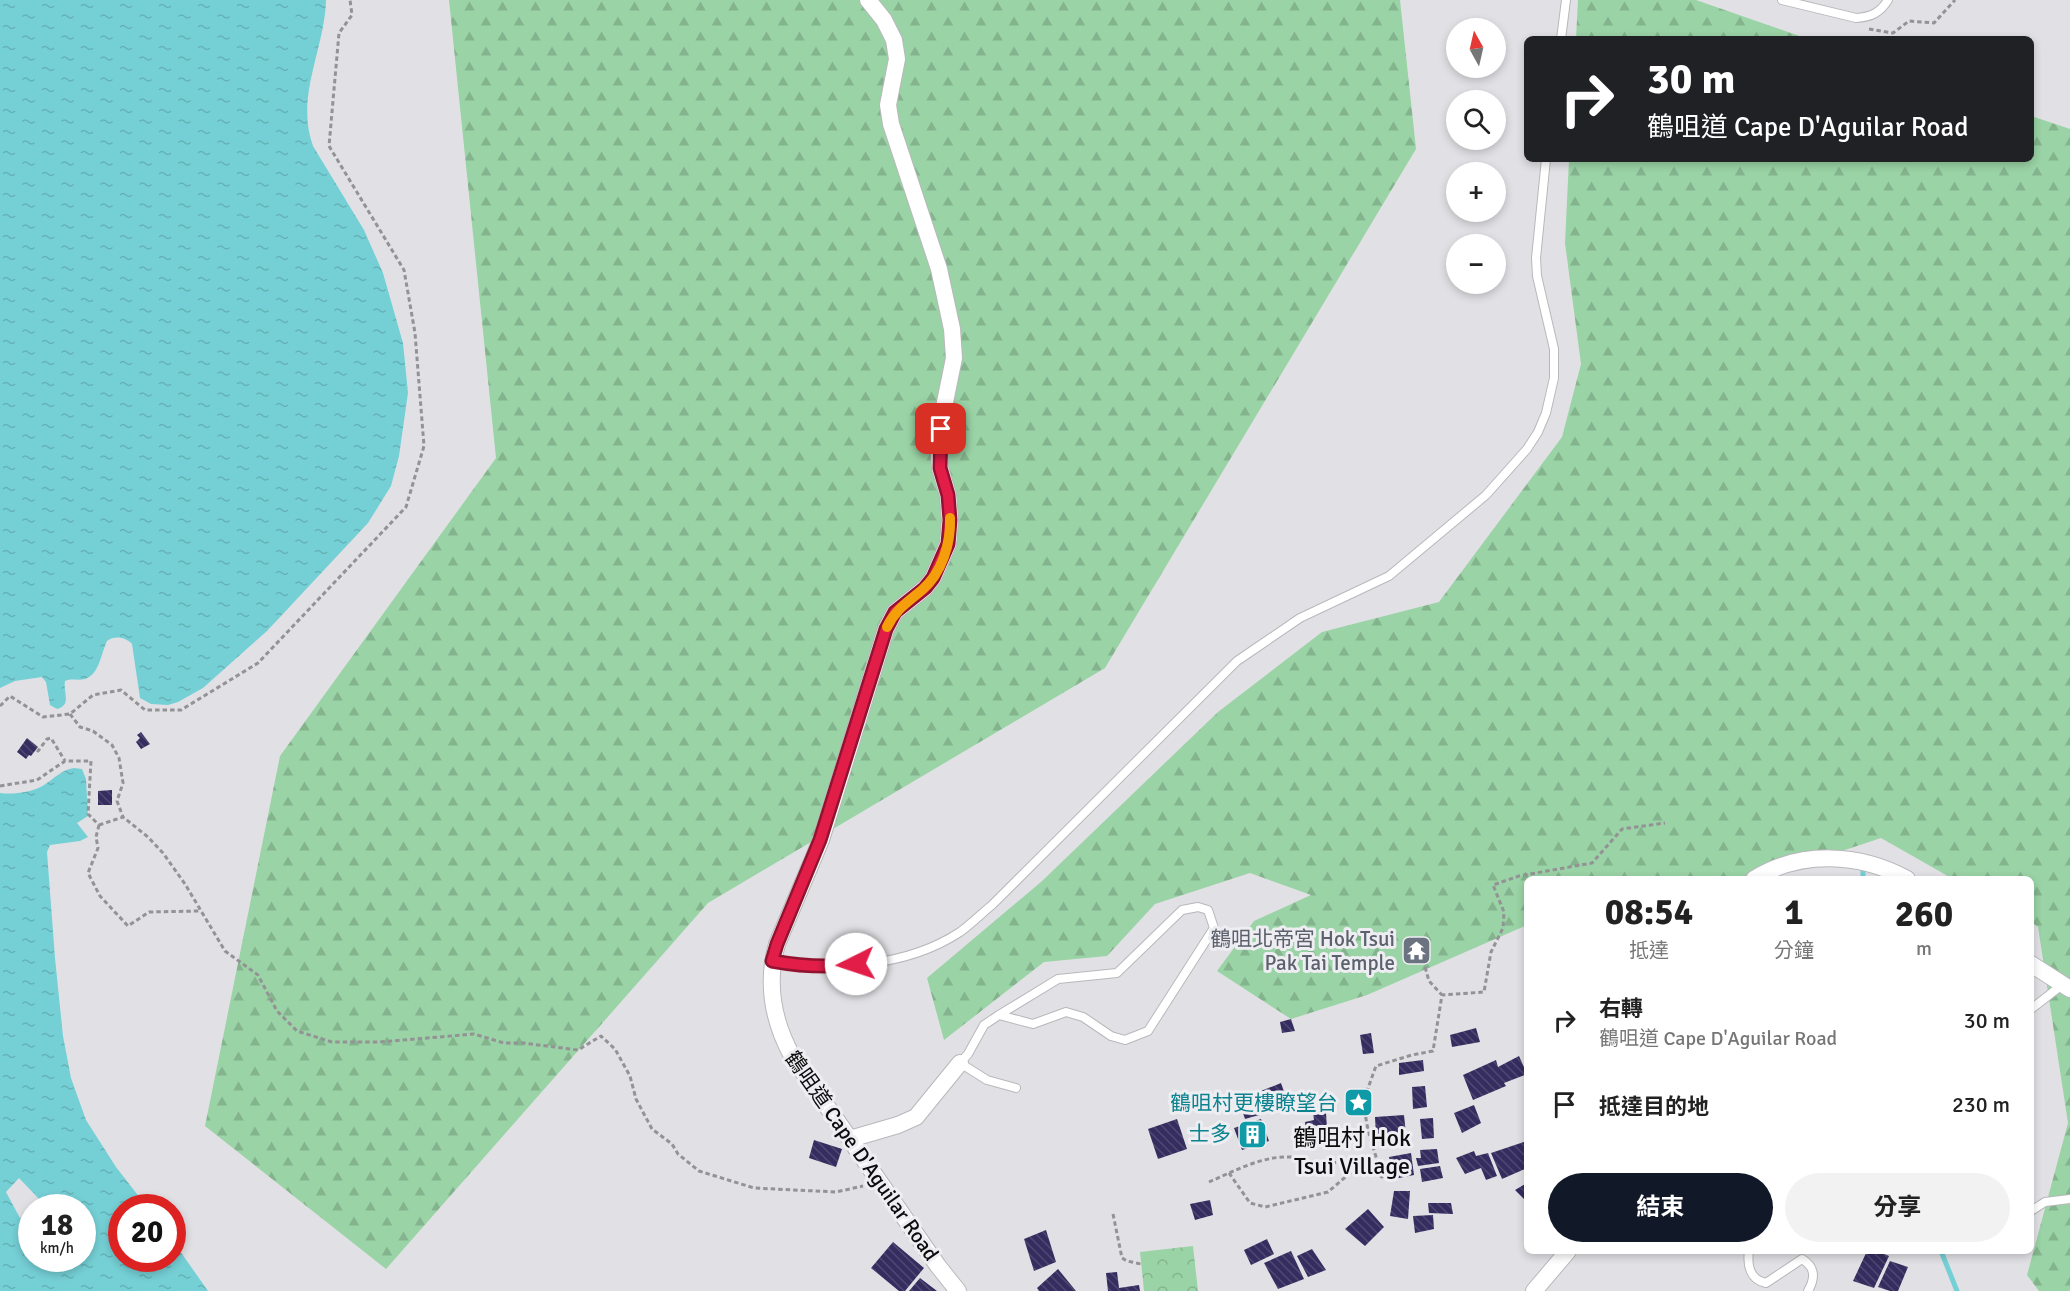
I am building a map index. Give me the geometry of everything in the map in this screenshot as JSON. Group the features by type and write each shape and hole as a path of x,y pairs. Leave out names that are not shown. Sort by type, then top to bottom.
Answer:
{"street":[{"name":"鶴咀道 Cape D'Aguilar Road","path":"868,0 884,20 894,40 897,59 888,105 891,124 939,269 952,329 952,371 943,412 939,447 940,468 948,495 950,520 948,544 933,578 925,588 895,612 886,629 820,840 777,944 772,961 773,1001 781,1035 792,1056 938,1266 958,1291"},
{"path":"1760,876 1776,867 1788,864 1838,858 1863,861 1900,876"},
{"path":"2034,966 2066,987"},
{"path":"850,1139 916,1117 960,1063"},
{"path":"1534,1291 1565,1254"}],"lane":[{"path":"1561,36 1566,0"},
{"path":"1782,0 1845,17 1863,18 1873,15 1888,0"},
{"path":"772,961 800,966 839,966 891,960 934,946 960,931 992,905 1238,661 1300,618 1389,576 1486,495 1533,440 1546,413 1553,387 1554,349 1536,258 1546,162"},
{"path":"999,1015 1034,1024 1066,1012 1083,1017 1111,1035 1125,1040 1149,1031 1214,928 1208,910 1198,907 1182,910 1118,973 1059,979 999,1015 984,1025 968,1054 960,1063 987,1080 1016,1088"},
{"path":"2034,1007 2066,987"},
{"path":"2034,1209 2045,1202 2070,1199"},
{"path":"1749,1254 1748,1263 1753,1275 1759,1281 1766,1283 1802,1259 1812,1267 1814,1272 1808,1291"}],"path":[{"path":"0,706 10,696 43,717 70,714 93,695 121,690 145,710 181,710 258,663 406,507 424,446 415,333 404,270 329,146 339,33 352,15 350,0"},
{"path":"1845,17 1861,27 1893,33 1909,21 1934,23 1955,0"},
{"path":"70,714 80,727 93,731 112,745 119,758 123,783 117,801 123,817 148,837 163,853 225,951 258,975 277,1011 297,1031 332,1042 380,1042 474,1034 504,1043 578,1050 601,1036 615,1049 630,1076 636,1099 652,1129 672,1144 678,1154 699,1171 754,1188 836,1192 871,1184 878,1179"},
{"path":"37,750 47,739 51,738 65,761"},
{"path":"0,786 37,780 65,761 91,761 88,814 99,825"},
{"path":"99,825 123,817"},
{"path":"1442,995 1484,992 1491,952 1503,928 1504,912 1493,885 1519,876 1592,863 1622,829 1665,823"},
{"path":"99,825 96,837 98,848 88,873 100,896 128,926 148,912 201,911"},
{"path":"1423,960 1429,981 1442,995"},
{"path":"1209,1182 1252,1164 1282,1156 1305,1158 1324,1164 1341,1161 1383,1177 1361,1103 1376,1066 1432,1051 1442,995"},
{"path":"1229,1173 1250,1203 1265,1207 1328,1192 1357,1167"},
{"path":"1113,1214 1122,1258 1141,1264"}],"green space":[{"path":"449,0 1400,0 1416,149 1105,668 708,903 386,1269 205,1126 280,756 496,458"},
{"path":"1578,0 1696,0 1799,36 1576,36"},
{"path":"2034,117 2070,129 2070,1291 2039,1291 2027,1275 2068,1123 2038,927 2034,924 2034,876 1948,876 1881,838 1767,876 1524,876 1524,926 1367,995 1291,1019 1217,971 1254,921 1311,895 1250,873 1155,904 1107,956 1044,962 944,1040 927,978 1041,882 1218,712 1322,632 1439,602 1562,437 1581,364 1565,243 1569,162 2034,162"},
{"path":"1193,1246 1198,1291 1144,1291 1140,1252"}],"water":[{"path":"0,0 326,0 309,91 308,127 313,146 364,230 383,273 403,343 408,393 399,456 391,486 368,523 267,631 203,688 168,705 151,704 140,698 132,644 120,638 107,641 97,669 90,677 65,681 66,702 62,707 57,709 50,705 46,682 42,677 15,681 0,688"},
{"path":"74,768 82,769 86,779 88,816 77,823 88,837 80,841 50,845 47,852 63,1036 71,1078 86,1120 116,1167 137,1194 108,1194 108,1272 186,1272 186,1260 208,1291 0,1291 0,793 29,791 44,785 62,772"}],"building":[{"path":"141,732 150,744 141,749 136,742 140,738 137,735"},
{"path":"27,738 38,747 26,759 17,752"},
{"path":"112,790 112,805 98,805 98,791"},
{"path":"1291,1019 1295,1031 1282,1033 1280,1022"},
{"path":"1476,1028 1480,1042 1452,1047 1450,1035"},
{"path":"1371,1033 1374,1053 1363,1054 1360,1035"},
{"path":"1519,1056 1524,1067 1524,1075 1504,1083 1506,1086 1473,1100 1463,1075 1496,1060 1498,1067"},
{"path":"1423,1060 1424,1071 1399,1075 1399,1063"},
{"path":"1281,1083 1288,1103 1268,1111 1261,1091"},
{"path":"1425,1086 1427,1107 1413,1109 1412,1087"},
{"path":"1252,1093 1259,1115 1245,1119 1238,1098"},
{"path":"1474,1105 1481,1123 1462,1133 1454,1113"},
{"path":"1313,1112 1326,1113 1328,1144 1308,1148 1305,1122 1314,1120"},
{"path":"1404,1115 1406,1134 1376,1136 1375,1117"},
{"path":"1433,1118 1434,1138 1422,1139 1420,1119"},
{"path":"1177,1119 1187,1149 1158,1159 1148,1129"},
{"name":"士多","path":"1261,1119 1269,1141 1242,1150 1234,1128"},
{"path":"814,1140 842,1149 836,1167 809,1158"},
{"path":"1524,1142 1524,1169 1502,1179 1491,1153"},
{"path":"1437,1149 1439,1163 1418,1166 1416,1158 1421,1158 1420,1150"},
{"path":"1474,1151 1476,1156 1488,1153 1497,1176 1486,1180 1481,1168 1465,1174 1456,1158"},
{"path":"1411,1153 1414,1175 1394,1179 1389,1157"},
{"path":"1440,1166 1443,1178 1422,1182 1420,1169"},
{"path":"1524,1185 1524,1199 1515,1190"},
{"path":"1394,1191 1410,1191 1408,1219 1390,1216"},
{"path":"1210,1200 1213,1215 1195,1220 1190,1204"},
{"path":"1428,1203 1451,1203 1453,1214 1429,1213"},
{"path":"1368,1209 1384,1227 1365,1246 1345,1229"},
{"path":"1433,1215 1434,1229 1415,1233 1413,1216"},
{"path":"1046,1230 1056,1262 1034,1271 1024,1239"},
{"path":"1267,1239 1274,1254 1251,1265 1244,1250"},
{"path":"893,1242 924,1268 905,1291 899,1291 871,1268"},
{"path":"1312,1249 1326,1270 1308,1277 1297,1256"},
{"path":"1291,1251 1304,1279 1278,1289 1264,1263"},
{"path":"1866,1254 1889,1256 1874,1288 1853,1281"},
{"path":"1890,1261 1908,1267 1898,1291 1878,1287"},
{"path":"1058,1269 1076,1291 1039,1291 1037,1288"},
{"path":"1117,1272 1119,1288 1139,1285 1140,1291 1108,1291 1106,1273"},
{"path":"920,1278 937,1291 909,1291"}],"waterway":[{"path":"1863,865 1863,876"},
{"path":"1942,1254 1957,1291"}],"slow traffic":[{"path":"887,627 895,612 925,588 933,578 948,544 950,518"}],"place":[{"name":"鶴咀北帝宮 Hok Tsui Pak Tai Temple","path":"1416,951"},
{"name":"鶴咀村更樓瞭望台","path":"1359,1103"},
{"name":"士多","path":"1252,1134"}],"district":[{"name":"鶴咀村 Hok Tsui Village","path":"1352,1152"}],"route":[{"path":"856,964 800,966 772,961 820,840 886,629 895,612 925,588 933,578 948,544 950,520 948,495 940,468 941,429"}]}
